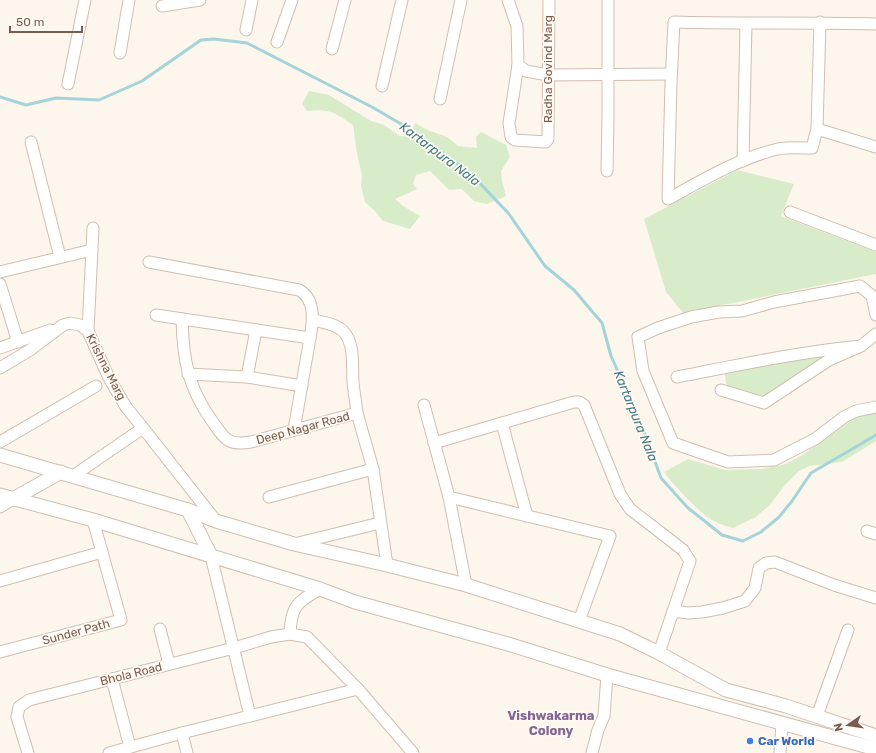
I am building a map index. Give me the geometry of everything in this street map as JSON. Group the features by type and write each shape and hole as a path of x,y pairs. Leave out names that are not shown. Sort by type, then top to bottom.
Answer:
{"street":[{"path":"68,84 85,0"},
{"path":"120,53 128,0"},
{"path":"162,6 200,0"},
{"path":"246,30 252,0"},
{"path":"277,42 292,0"},
{"path":"332,49 345,0"},
{"path":"382,86 402,0"},
{"path":"440,99 461,0"},
{"path":"508,0 517,26 518,65 521,69 548,75 671,74"},
{"name":"Radha Govind Marg","path":"518,65 509,123 511,137 516,140 546,142 548,139 549,0"},
{"path":"607,171 608,0"},
{"path":"820,22 817,129 812,148 779,149 743,161 668,199 671,74 674,22 746,24 820,22 876,24"},
{"path":"743,161 746,24"},
{"path":"817,129 876,147"},
{"path":"31,142 60,257"},
{"path":"790,212 876,246"},
{"path":"88,331 93,228"},
{"path":"0,272 92,250"},
{"path":"149,262 299,290 306,293 309,298 314,320 294,430"},
{"path":"0,284 18,342"},
{"path":"876,312 872,296 860,286 774,302 742,311 719,312 691,317 658,328 638,337 643,371 673,443 728,462 774,460 815,439 844,417 856,411 876,407"},
{"path":"156,314 310,338"},
{"name":"Deep Nagar Road","path":"182,319 183,344 188,374 201,406 224,438 237,444 251,442 357,413 373,469 387,565"},
{"path":"314,320 333,325 342,330 348,338 352,349 354,395 357,413"},
{"name":"Krishna Marg","path":"63,325 70,323 80,325 88,331 108,378 126,407 216,521"},
{"path":"0,348 63,325"},
{"path":"0,368 30,350 63,325"},
{"path":"247,377 256,330"},
{"path":"721,390 764,403 829,360 861,346 876,334"},
{"path":"677,377 815,351 861,346"},
{"path":"188,374 247,377 302,386"},
{"path":"0,442 96,386"},
{"path":"434,443 574,402 579,402 584,405 620,494 630,509 683,550 690,561 659,653"},
{"path":"424,405 449,497 466,585"},
{"path":"502,423 527,516"},
{"path":"0,507 6,497 67,474 143,428"},
{"path":"0,455 188,510 216,521 294,544 466,585 620,634 659,653 726,690 786,706 875,734"},
{"path":"269,497 373,469"},
{"path":"6,497 94,520 320,589 355,602 508,644 607,675 876,749"},
{"path":"449,497 610,536 579,621"},
{"path":"188,510 211,556 250,716"},
{"name":"Sunder Path","path":"0,652 121,620 94,520"},
{"path":"294,544 380,523"},
{"path":"0,581 102,552"},
{"path":"673,611 702,612 723,608 745,600 755,588 760,568 766,563 776,562 834,585 876,598"},
{"path":"320,589 303,598 295,607 290,620 290,634 306,637 358,689 413,753"},
{"path":"160,629 169,664"},
{"path":"817,716 848,630"},
{"name":"Bhola Road","path":"28,753 17,717 19,707 30,700 234,648 271,637 290,634"},
{"path":"592,753 598,730 604,716 607,675"},
{"path":"112,679 130,747"},
{"path":"109,753 358,689"},
{"path":"780,753 782,723"},
{"path":"182,733 187,753"}],"green space":[{"path":"309,91 329,95 371,121 384,125 400,136 410,137 415,123 427,130 447,137 458,146 477,148 476,137 481,132 506,145 510,157 501,171 506,196 487,204 474,201 462,189 449,190 430,171 416,175 413,184 417,189 395,199 403,206 420,216 410,229 383,221 365,202 361,186 362,175 357,154 353,125 332,112 322,110 307,111 302,104"},
{"path":"737,170 794,184 781,216 876,252 876,274 683,313 666,292 644,219"},
{"path":"821,353 823,360 764,400 727,388 724,369"},
{"path":"876,410 876,441 842,462 810,466 799,471 785,485 769,506 754,518 733,528 710,519 681,492 664,472 688,459 725,470 761,469 786,464 804,454 856,417"}],"waterway":[{"name":"Kartarpura Nala","path":"0,97 26,105 56,98 99,100 142,81 201,40 214,39 247,43 372,107 413,131 472,175 509,214 545,266 574,290 602,323 611,356 639,418 661,478 687,507 722,535 743,541 761,532 779,517 811,473 876,435"}],"place":[{"name":"Car World","path":"750,741"}],"district":[{"name":"Vishwakarma Colony","path":"551,722"}]}
